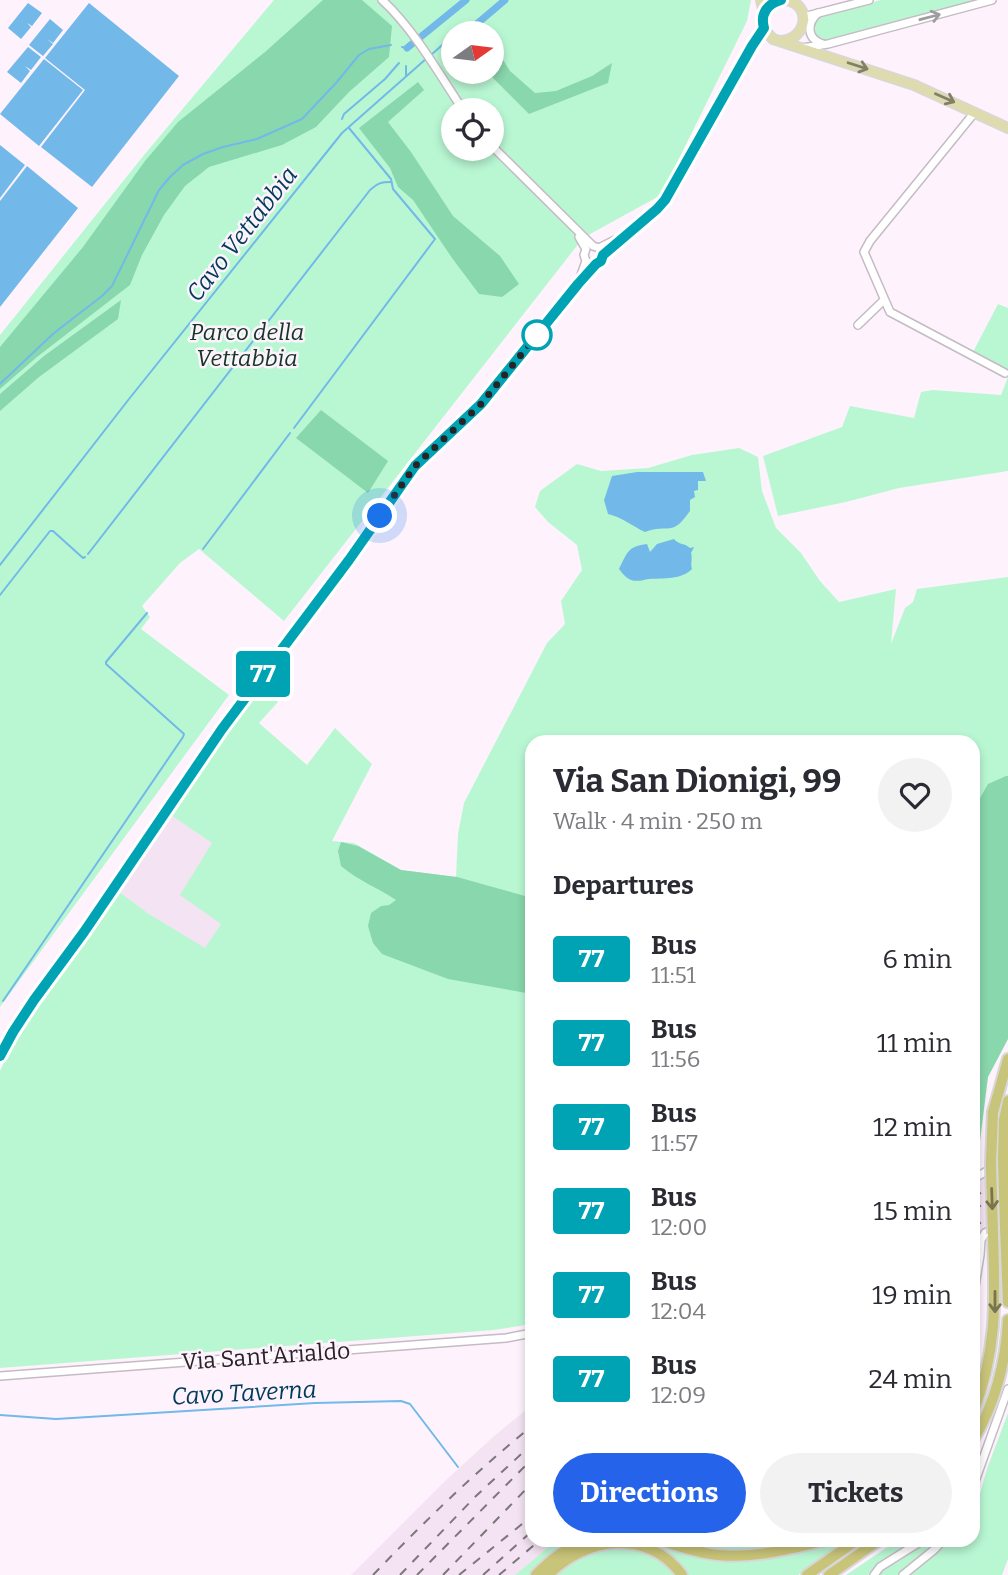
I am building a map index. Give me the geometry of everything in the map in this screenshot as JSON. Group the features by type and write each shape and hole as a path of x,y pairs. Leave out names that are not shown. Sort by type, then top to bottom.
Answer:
{"highway":[{"path":"980,1392 994,1334 991,1164 993,1112 1008,1059"},
{"path":"1008,1101 1004,1120 1008,1302"},
{"path":"980,1427 997,1384 1008,1320"},
{"path":"536,1575 549,1562 572,1547"},
{"path":"548,1575 561,1563 583,1550 596,1547"},
{"path":"647,1547 663,1555 682,1575"},
{"path":"681,1547 720,1555 750,1555 793,1547"},
{"path":"807,1575 847,1547"},
{"path":"831,1575 869,1547"}],"main road":[{"path":"781,41 788,41 796,36 803,26 803,17 798,7 786,0 764,3 763,23 767,32 781,41 914,85 1008,128"}],"street":[{"path":"382,0 396,12 455,98"},
{"path":"803,17 869,0"},
{"path":"801,48 992,0"},
{"path":"819,13 812,19 810,32 816,41 825,44"},
{"path":"578,284 586,261 584,254 623,237 665,200 752,46 767,32"},
{"path":"975,112 865,248 865,256 890,312 1005,373"},
{"path":"0,1056 34,1000 84,932 222,729 349,560 415,466 481,404 578,284 601,261 595,250 504,158"},
{"path":"586,261 596,264"},
{"path":"858,325 884,300"},
{"path":"980,1175 1005,1159"},
{"path":"980,1255 981,1240 985,1233 1006,1224"},
{"name":"Via Sant'Arialdo","path":"0,1376 506,1338 525,1334"},
{"path":"980,1466 1008,1390"},
{"path":"874,1575 880,1567 912,1547"},
{"path":"906,1574 935,1547"}],"shaded area":[{"path":"169,814 212,843 221,924 205,949 118,891"},
{"path":"1008,1164 1008,1217 982,1231 980,1235 980,1179"},
{"path":"525,1411 525,1547 549,1547 515,1575 351,1575 444,1482"}],"green space":[{"name":"Parco della Vettabbia","path":"274,0 751,0 747,21 661,195 583,238 284,621 199,549 180,563 142,606 150,617 141,629 229,695 0,1007 0,335 144,155"},
{"path":"323,0 362,0 392,26 389,57 349,92 316,127 282,145 209,167 185,186 164,215 142,255 130,285 0,389 0,347 83,247 145,161 178,122 265,52"},
{"path":"881,0 983,0 831,40 823,41 816,33 814,23 824,15"},
{"path":"504,61 510,71 535,93 556,91 592,76 612,63 608,83 529,114 499,84 504,84"},
{"path":"418,82 424,90 388,122 453,216 500,256 519,284 502,297 479,294 413,200 398,187 390,168 359,128"},
{"path":"121,300 118,319 39,377 0,411 0,394 44,356"},
{"path":"998,304 1008,308 1008,370 973,352"},
{"path":"1008,377 1008,471 899,488 778,516 763,456 842,427 850,406 914,418 921,392 933,390 1001,395"},
{"path":"321,410 388,461 368,493 296,438"},
{"path":"739,448 758,457 762,491 776,528 801,553 820,581 839,602 896,589 891,644 905,608 913,602 917,589 1008,577 1008,890 980,880 980,735 525,735 525,1325 494,1330 0,1368 0,1071 18,1031 45,999 118,891 149,914 205,948 221,924 180,895 212,843 169,814 258,682 278,702 259,723 307,765 335,728 372,764 332,841 354,843 401,870 456,877 458,834 464,803 547,643 565,624 561,601 582,570 577,545 548,522 535,507 540,491 577,464 601,471 648,468 692,455"},
{"path":"1008,776 1008,1039 988,1077 980,1141 980,798 988,784"},
{"path":"341,842 358,846 401,870 457,877 525,896 525,993 448,979 382,954 373,943 368,926 371,913 396,900 341,866 338,851"},
{"path":"1008,1413 1008,1559 1002,1575 911,1575 943,1547 980,1547 980,1493"},
{"path":"549,1547 783,1547 785,1554 814,1547 839,1547 798,1575 515,1575"},
{"path":"888,1547 906,1547 874,1567 868,1575 846,1575"},
{"path":"920,1547 930,1547 898,1575 879,1575"}],"water":[{"path":"28,3 42,13 32,26 27,23 31,27 21,39 8,28"},
{"path":"89,3 179,76 92,187 41,147 85,90 45,58"},
{"path":"50,19 63,30 53,43 47,39 53,44 43,56 29,45"},
{"path":"28,47 41,57 31,70 25,66 30,71 21,83 7,72"},
{"path":"44,59 83,90 39,146 0,114"},
{"path":"0,145 25,165 0,198"},
{"path":"27,166 78,208 0,307 0,201"},
{"path":"637,472 703,472 706,481 698,481 698,490 694,491 695,497 690,500 690,511 684,519 674,527 645,532 608,514 604,500 612,476"},
{"path":"674,539 690,548 694,547 691,553 692,569 688,573 672,578 636,581 627,578 619,569 632,549 647,544 650,552 657,544"}],"waterway":[{"path":"407,48 466,0"},
{"path":"480,21 505,0"},
{"path":"0,384 54,333 112,286 159,190 183,165 203,154 257,139 302,119 359,55 369,49 391,45"},
{"name":"Cavo Vettabbia","path":"431,55 441,46"},
{"path":"402,47 407,48"},
{"name":"Cavo Vettabbia","path":"0,565 342,133 427,58"},
{"path":"342,119 344,114 385,79 399,63"},
{"path":"406,66 406,76"},
{"path":"294,428 435,239 393,189 391,179 349,128"},
{"path":"88,554 370,190 380,183 391,182"},
{"path":"203,549 290,433"},
{"path":"0,595 50,531 85,557"},
{"path":"3,1001 183,737 184,734 106,664 147,613"},
{"name":"Cavo Taverna","path":"0,1415 56,1419 315,1403 401,1401 410,1404 458,1467"}],"railway":[{"path":"980,1193 1008,1179"},
{"path":"980,1206 1008,1191"},
{"path":"980,1223 1008,1208"},
{"path":"373,1575 450,1498 525,1432"},
{"path":"400,1575 476,1496 525,1450"},
{"path":"417,1575 525,1466"},
{"path":"443,1575 525,1490"},
{"path":"459,1575 525,1522"},
{"path":"483,1575 525,1537"},
{"path":"499,1575 532,1547"}],"bus line":[{"name":"77","path":"0,1056 34,1000 84,932 222,729 349,560 415,466 481,404 578,284 601,261 603,255 665,200 764,28 765,11 770,5 781,0"}],"route":[{"path":"380,516 415,466 481,404 537,335"}]}
